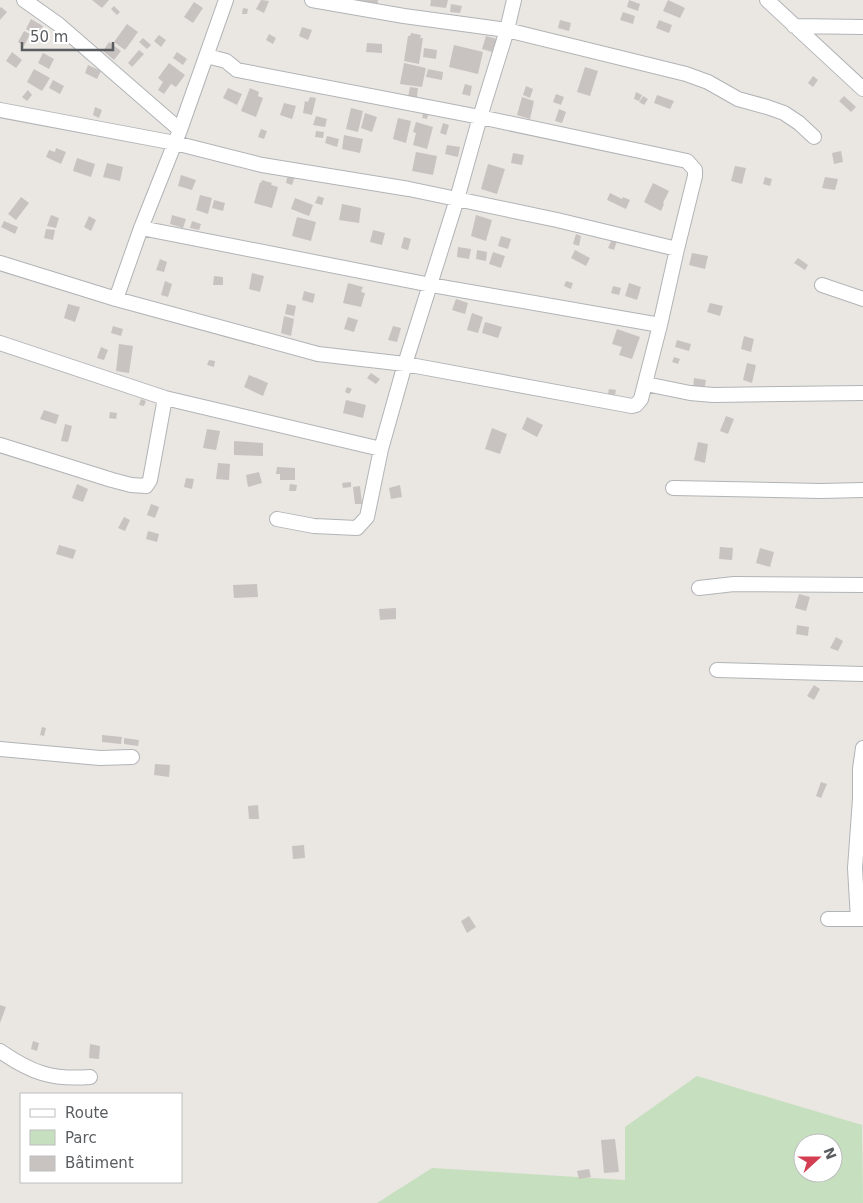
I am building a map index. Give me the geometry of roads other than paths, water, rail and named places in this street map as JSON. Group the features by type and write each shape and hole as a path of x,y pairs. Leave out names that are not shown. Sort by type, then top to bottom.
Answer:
{"street":[{"path":"24,0 58,24 178,137"},
{"path":"116,299 141,228 178,137 226,0"},
{"path":"312,0 404,16 508,30 686,74 700,79 738,99 767,106 784,114 799,123 814,137"},
{"path":"277,518 314,526 357,528 367,517 381,449 405,364 431,285 480,117 508,30 514,0"},
{"path":"767,0 863,89"},
{"path":"794,26 863,27"},
{"path":"0,263 116,299 318,354 405,364 632,406 639,403 646,384 695,176 695,170 687,162 480,117 237,70 226,61 207,56"},
{"path":"0,110 178,137 262,165 409,189 557,220 677,249"},
{"path":"141,228 431,285 660,325"},
{"path":"822,285 863,299"},
{"path":"0,343 165,398 381,449"},
{"path":"646,384 690,393 713,394 863,393"},
{"path":"0,444 112,480 131,485 146,486 150,480 165,398"},
{"path":"673,488 821,492 863,490"},
{"path":"699,588 734,584 863,585"},
{"path":"717,670 863,674"},
{"path":"828,919 861,919 855,868 860,832 863,748"},
{"path":"0,750 100,758 132,757"},
{"path":"0,1051 45,1075 68,1079 90,1077"}]}
